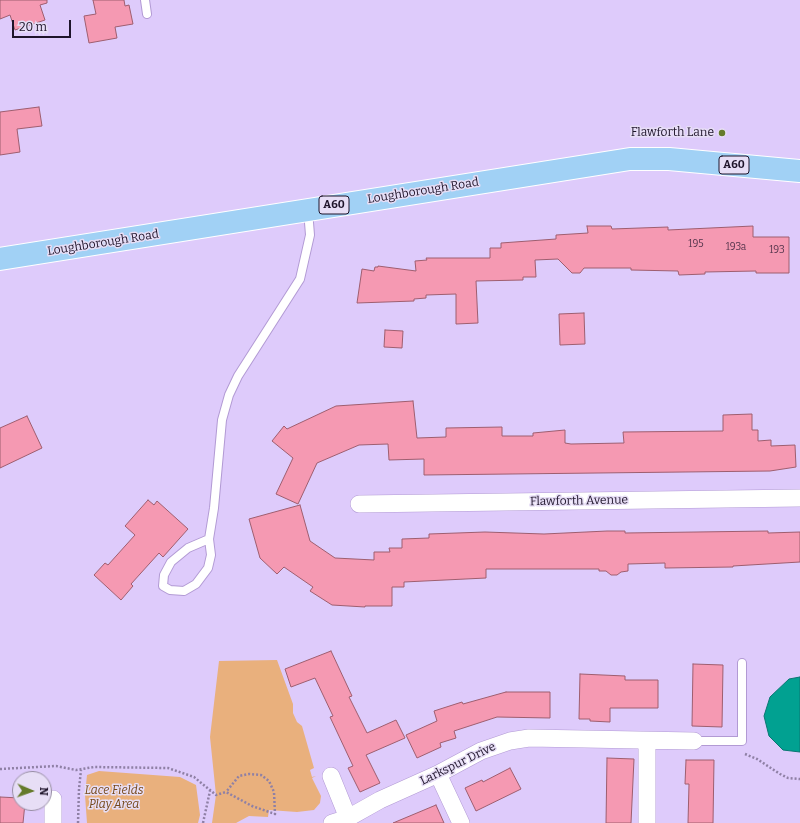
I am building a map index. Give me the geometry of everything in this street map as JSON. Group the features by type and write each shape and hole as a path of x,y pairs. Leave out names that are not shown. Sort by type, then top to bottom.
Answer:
{"main road":[{"name":"Loughborough Road","path":"0,259 630,159 668,159 800,171"}],"street":[{"name":"Flawforth Avenue","path":"359,504 800,498"},
{"name":"Larkspur Drive","path":"332,823 348,818 380,800 438,774 481,751 520,739 646,742 694,741"},
{"path":"646,742 647,823"},
{"path":"438,774 461,823"},
{"path":"331,776 348,818"},
{"path":"53,799 53,823"}],"lane":[{"path":"145,0 147,14"},
{"path":"209,539 188,548 172,562 164,575 163,586 170,590 184,591 196,584 208,568 210,560 209,539 214,508 222,420 228,395 238,376 300,279 310,235 307,210"},
{"name":"Larkspur Drive","path":"694,741 742,741 742,663"}],"path":[{"path":"741,752 757,759 788,778 800,779"},
{"path":"0,769 56,766 76,770 94,767 168,768 194,777 216,795 226,792 239,776 249,774 261,775 269,781 274,792 275,814 252,806 226,792"},
{"path":"78,823 78,789 81,769"},
{"path":"203,823 210,791"}],"green space":[{"path":"277,660 293,704 293,713 297,722 302,726 314,768 310,770 312,777 316,776 312,778 321,796 320,803 314,810 297,812 269,810 268,817 249,816 236,823 212,823 216,795 210,737 219,661"},
{"name":"Lace Fields Play Area","path":"99,771 180,777 196,785 200,815 198,823 87,823 85,795 87,775"}],"shaded area":[{"path":"800,677 800,752 783,750 769,736 764,716 770,697 789,679"}],"building":[{"path":"0,0 47,0 47,3 40,5 45,20 15,30 10,15 0,19"},
{"path":"93,0 124,0 125,6 129,5 133,24 115,27 117,38 89,43 84,16 96,14"},
{"path":"39,107 42,126 17,129 20,152 0,155 0,112"},
{"path":"587,226 611,226 612,229 668,227 668,230 753,226 753,237 789,237 789,273 756,273 756,271 705,272 705,274 679,275 678,271 631,270 631,268 584,268 580,273 572,273 558,259 535,260 536,277 523,277 523,280 476,281 478,323 456,324 456,294 426,295 426,298 414,299 414,301 357,303 362,269 374,271 375,267 378,266 416,271 415,261 427,260 426,258 490,258 490,248 501,248 501,243 556,239 556,235 588,233"},
{"path":"584,313 585,344 560,345 559,314"},
{"path":"385,330 403,331 402,348 384,347"},
{"path":"413,401 417,438 446,437 446,428 502,427 502,436 533,436 533,433 565,430 565,443 571,444 624,443 623,432 723,431 723,415 752,414 752,430 758,430 758,441 771,440 771,446 795,445 796,467 770,471 424,475 424,459 389,460 388,444 359,445 317,463 298,504 276,494 293,458 272,441 284,426 287,429 336,406"},
{"path":"27,416 42,448 0,468 0,428"},
{"path":"148,500 154,505 157,501 188,529 163,557 159,553 131,584 133,586 121,600 94,575 105,563 108,565 135,535 125,526"},
{"path":"300,505 310,541 335,558 374,560 374,552 390,552 389,548 402,548 402,539 429,538 429,534 485,532 544,534 607,531 625,531 625,533 768,531 768,533 800,532 800,562 733,567 665,568 665,563 628,564 628,571 621,572 617,575 611,575 606,571 599,571 599,569 486,569 486,578 404,582 404,587 392,587 392,606 365,607 332,605 310,591 313,587 284,567 277,574 260,558 249,519"},
{"path":"331,651 352,696 349,697 367,733 396,720 405,738 366,755 380,783 360,792 348,768 353,766 330,717 333,716 315,678 291,687 285,669"},
{"path":"693,664 723,665 722,727 692,726"},
{"path":"580,674 625,676 625,680 658,680 658,708 610,708 610,722 579,719"},
{"path":"506,692 550,692 550,718 497,717 454,731 456,738 440,743 441,747 417,758 406,735 437,721 434,711 462,702 463,704"},
{"path":"607,758 634,759 631,823 606,823"},
{"path":"686,760 714,760 713,823 688,823 689,784 685,784"},
{"path":"510,768 521,789 476,811 465,788 482,780 483,782"},
{"path":"0,797 12,798 12,811 24,811 23,823 0,823"},
{"path":"436,805 444,823 393,823"}],"place":[{"name":"Flawforth Lane","path":"722,133"}]}
